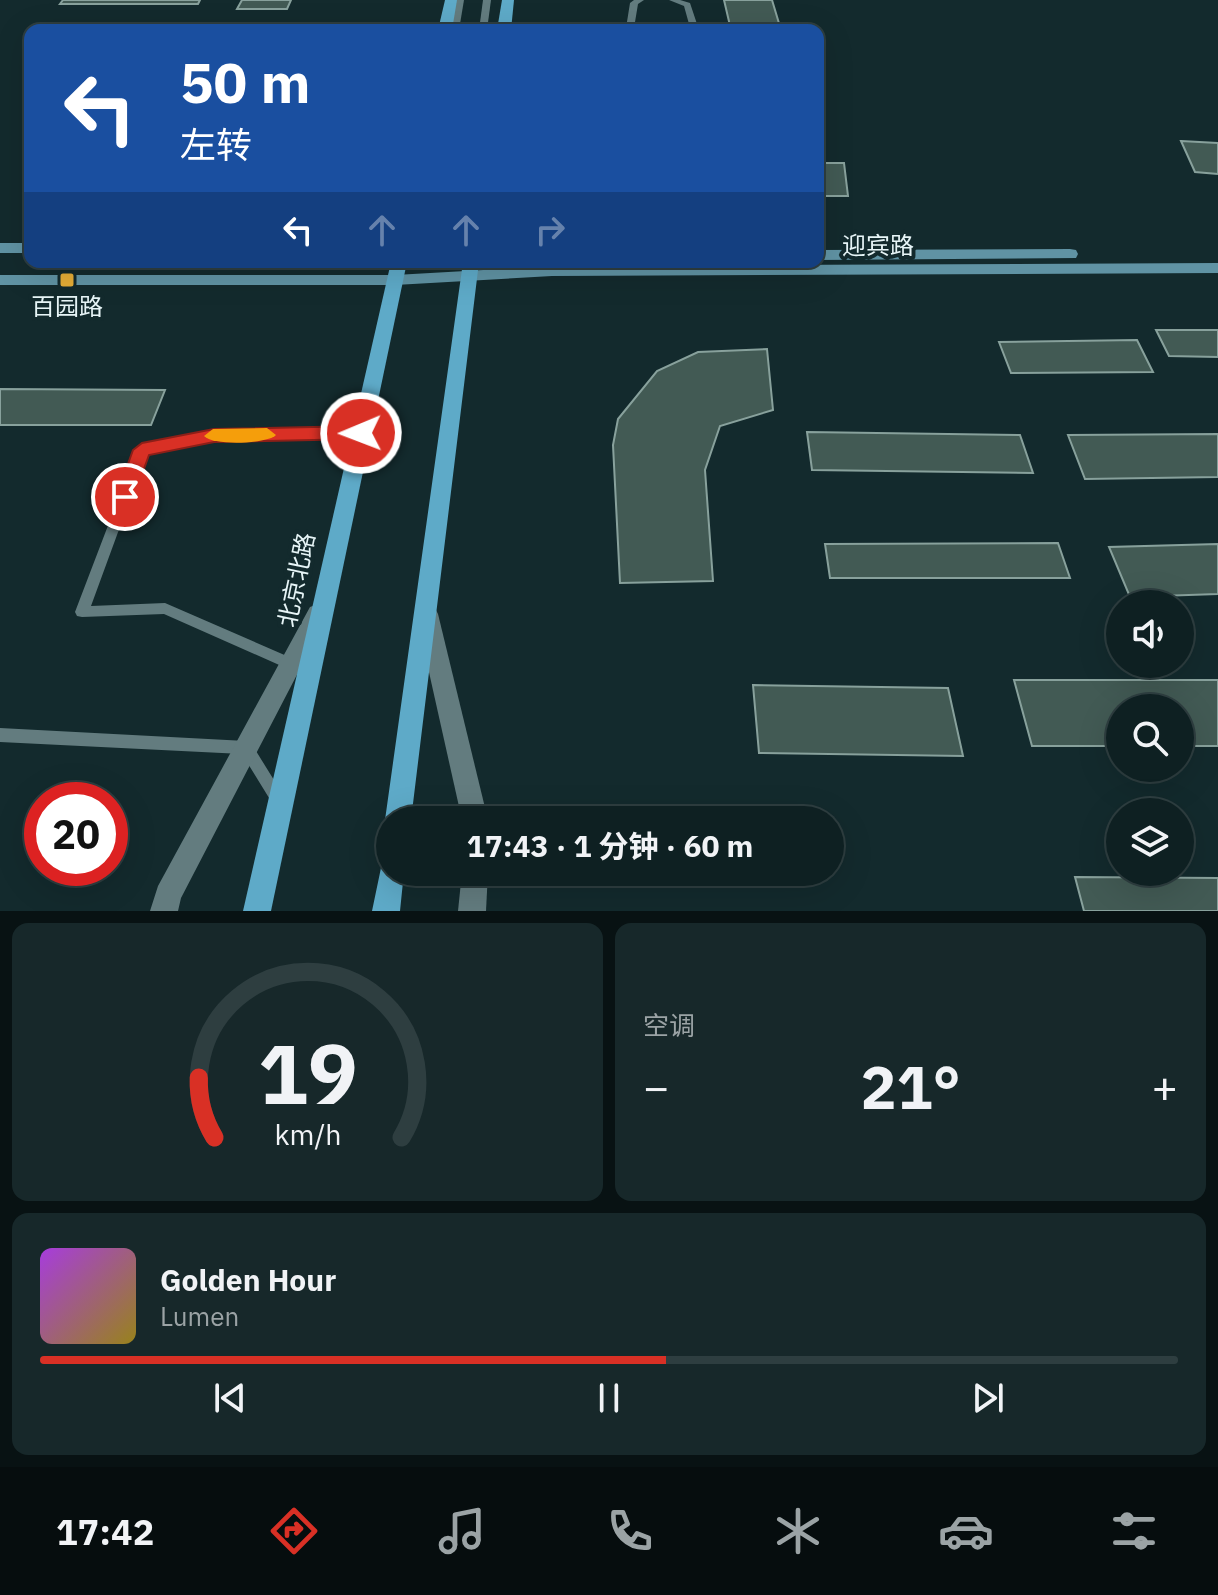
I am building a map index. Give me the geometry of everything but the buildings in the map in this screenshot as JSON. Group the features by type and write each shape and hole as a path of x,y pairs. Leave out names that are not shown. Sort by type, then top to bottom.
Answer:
{"main road":[{"path":"446,24 451,0"},
{"path":"505,24 508,0"},
{"path":"0,248 24,248"},
{"name":"迎宾路","path":"824,255 1218,254"},
{"name":"迎宾路","path":"0,280 470,270 1218,268"},
{"path":"400,806 470,270"},
{"name":"北京北路","path":"257,911 397,271"},
{"path":"386,911 389,886"}],"street":[{"path":"164,911 168,895 322,606"},
{"path":"426,608 472,806"},
{"path":"472,911 474,886"}],"lane":[{"path":"456,24 460,0"},
{"path":"484,24 487,0"},
{"path":"632,24 634,3 640,0"},
{"path":"673,0 687,5 693,24"},
{"path":"291,664 165,608 82,612 142,450 214,435 361,433"},
{"path":"0,735 246,748 280,802"}],"slow traffic":[{"path":"213,436 267,435"}],"place":[{"name":"百园路","path":"67,280"}],"route":[{"path":"125,497 142,450 214,435 361,433"}]}
